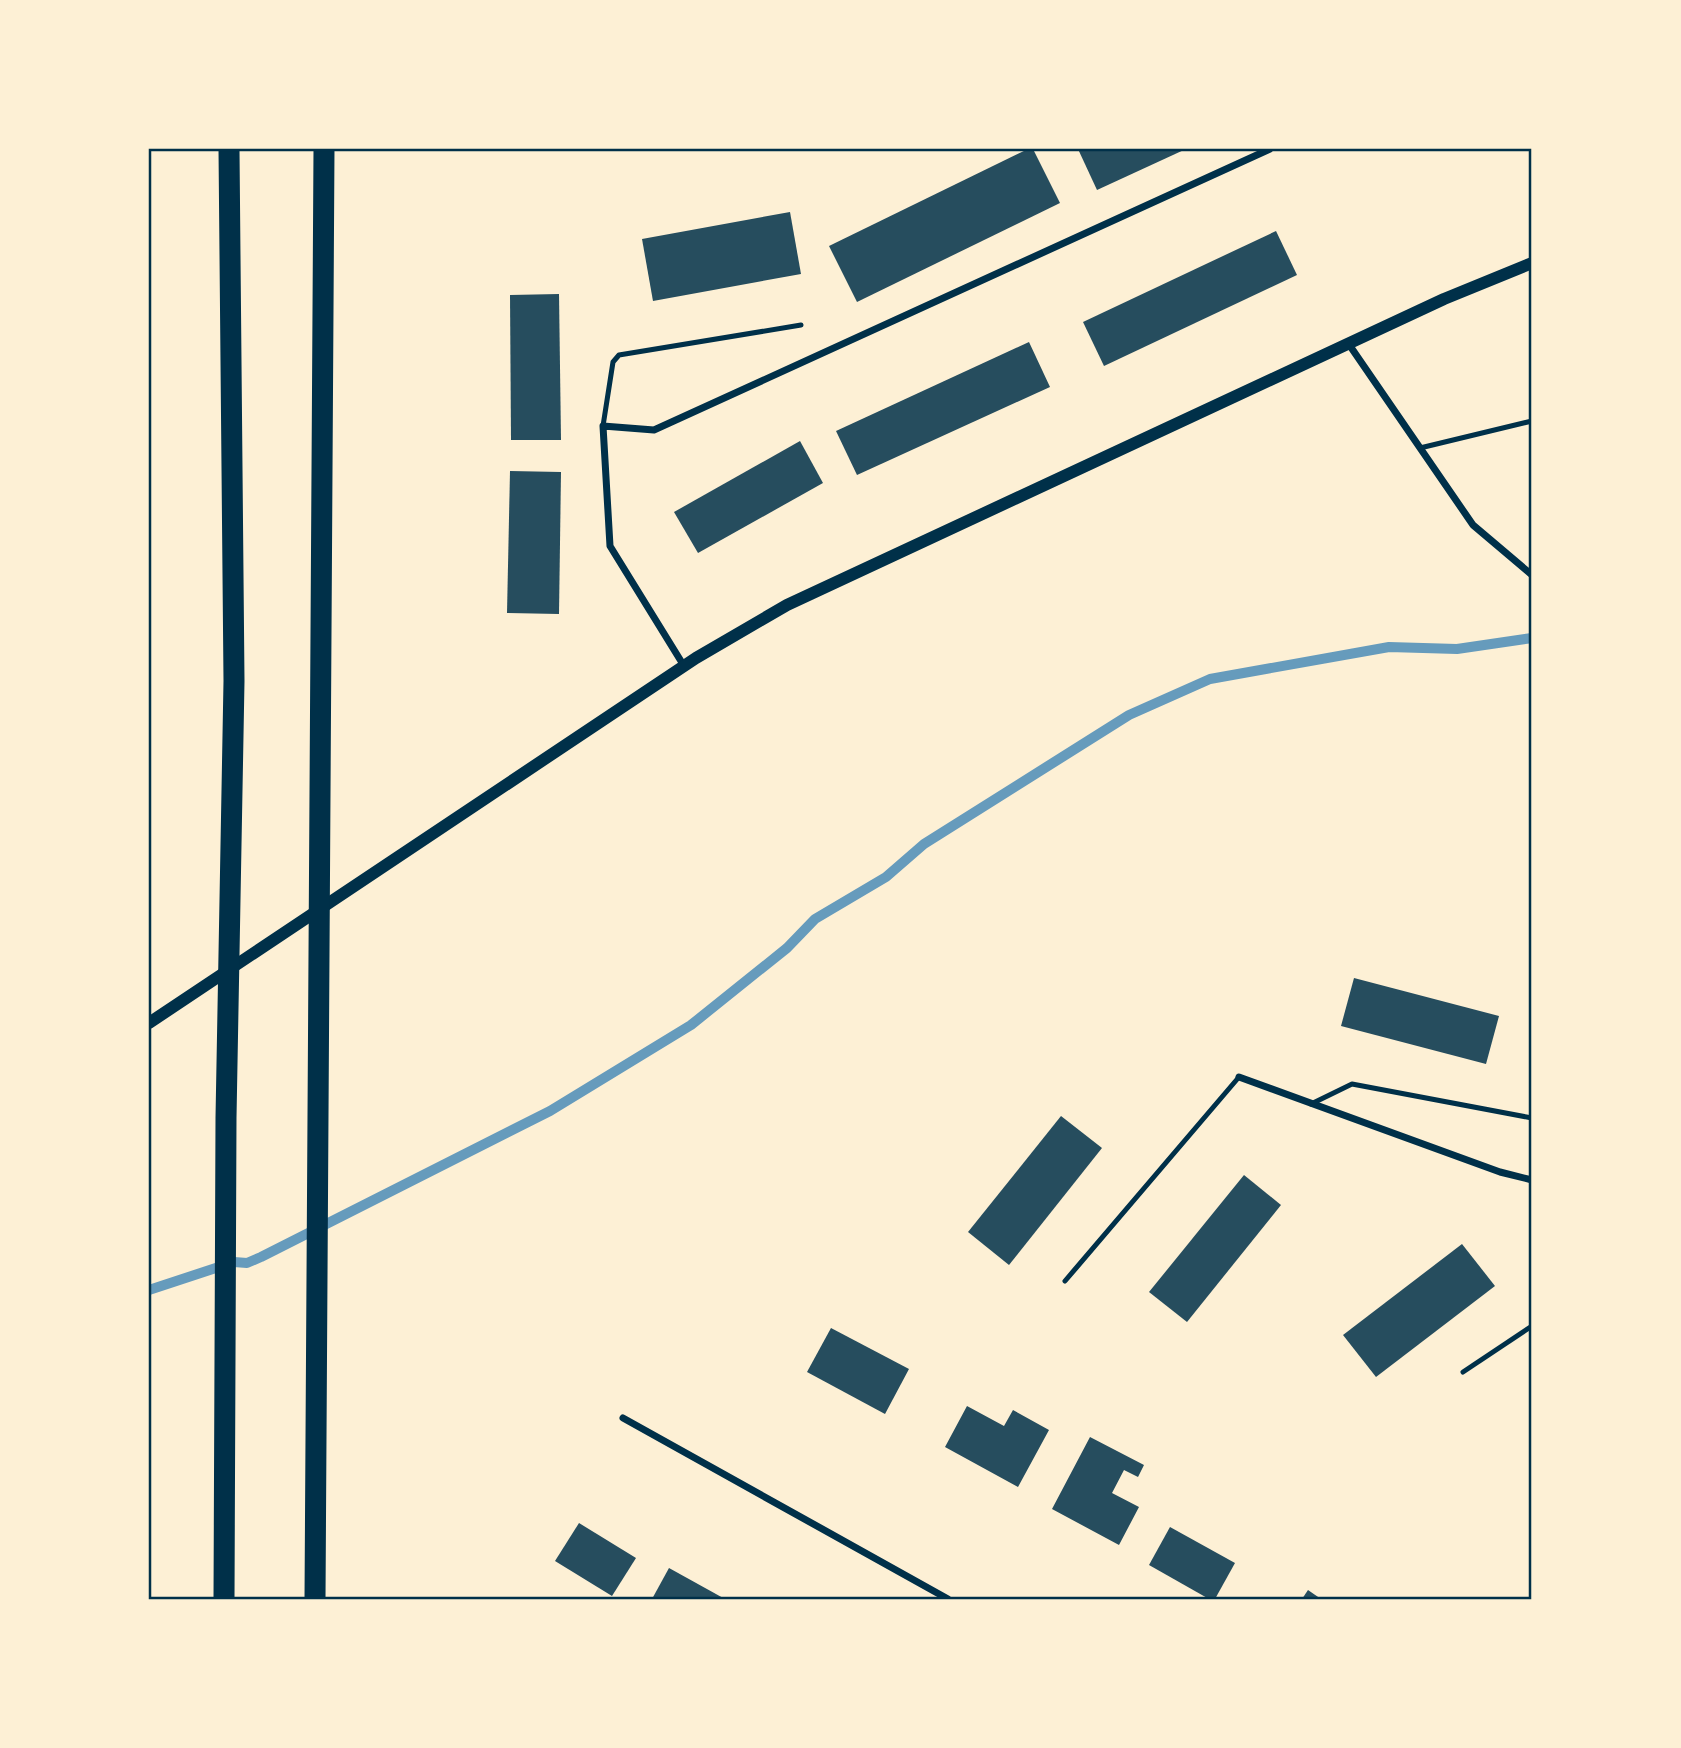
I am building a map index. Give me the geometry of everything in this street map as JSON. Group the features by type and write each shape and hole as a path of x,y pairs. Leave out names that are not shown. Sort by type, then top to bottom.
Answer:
{"highway":[{"path":"224,1599 226,1118 234,681 229,149"},
{"path":"315,1599 324,149"}],"street":[{"path":"685,667 610,546 603,426 654,430 1270,149"},
{"path":"149,1023 685,667 787,605 1348,343 1532,263"},
{"path":"1348,343 1474,525 1532,575"},
{"path":"1239,1077 1500,1172 1532,1180"},
{"path":"623,1418 948,1599"}],"lane":[{"path":"603,426 613,362 619,355 801,325"},
{"path":"1420,448 1532,421"},
{"path":"1065,1281 1239,1077"},
{"path":"1311,1104 1352,1084 1532,1118"},
{"path":"1463,1372 1532,1325"}],"building":[{"path":"1028,149 1033,149 1060,203 857,302 829,246"},
{"path":"1078,149 1186,149 1097,190"},
{"path":"790,212 801,274 653,301 642,239"},
{"path":"1276,231 1297,275 1104,366 1083,322"},
{"path":"559,294 561,440 511,440 510,295"},
{"path":"1029,342 1050,387 857,475 836,431"},
{"path":"800,441 823,483 698,553 674,512"},
{"path":"510,471 561,472 559,614 507,613"},
{"path":"1354,978 1499,1016 1486,1064 1341,1026"},
{"path":"1061,1116 1102,1148 1009,1265 968,1232"},
{"path":"1244,1175 1281,1205 1187,1322 1149,1292"},
{"path":"1462,1244 1495,1286 1376,1377 1343,1335"},
{"path":"831,1328 909,1369 885,1414 807,1372"},
{"path":"967,1406 1004,1426 1013,1410 1049,1430 1018,1487 945,1447"},
{"path":"1090,1437 1144,1465 1138,1477 1124,1470 1112,1493 1139,1507 1119,1545 1052,1509"},
{"path":"579,1523 636,1558 612,1596 555,1561"},
{"path":"1170,1527 1235,1563 1215,1599 1209,1599 1149,1565"},
{"path":"669,1568 725,1599 652,1599"},
{"path":"1308,1590 1321,1599 1302,1599"}],"waterway":[{"path":"149,1290 234,1262 247,1263 261,1257 550,1111 691,1025 787,948 815,919 886,877 924,844 1129,715 1210,679 1389,647 1457,649 1532,638"}]}
